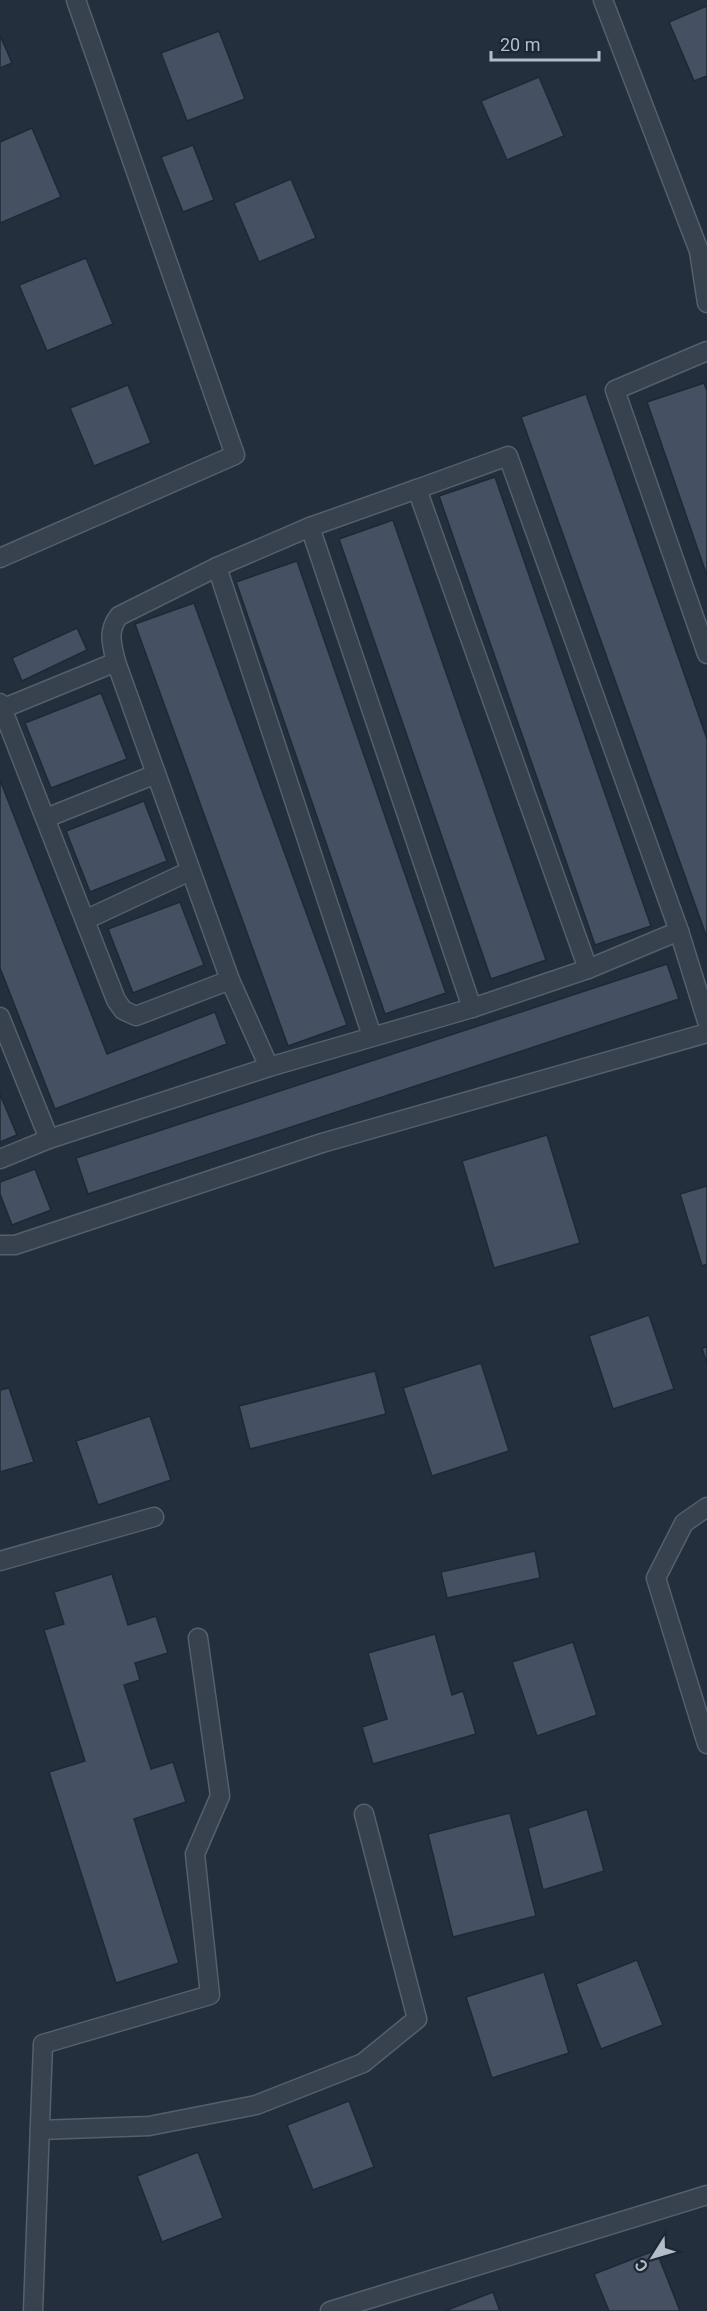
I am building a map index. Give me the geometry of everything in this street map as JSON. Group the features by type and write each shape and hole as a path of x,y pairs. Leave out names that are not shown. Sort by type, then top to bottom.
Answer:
{"lane":[{"path":"0,558 235,455 76,0"},
{"path":"603,0 699,251 707,303"},
{"path":"707,351 615,390 707,654"},
{"path":"269,1067 230,980 190,871 116,662 111,641 112,626 119,616 217,567 310,526 508,456 679,931 707,1021"},
{"path":"417,489 588,969"},
{"path":"310,526 472,1008"},
{"path":"217,567 372,1036"},
{"path":"116,662 2,706 116,1000 123,1010 136,1016 230,980"},
{"path":"46,818 156,774"},
{"path":"85,920 190,871"},
{"path":"0,1159 49,1139 269,1067 472,1008 588,969 679,931"},
{"path":"0,1017 49,1139"},
{"path":"0,1245 15,1245 322,1143 707,1034"},
{"path":"707,1507 684,1523 656,1578 707,1744"},
{"path":"0,1561 154,1516"},
{"path":"33,2311 43,2043 210,1995 195,1854 220,1796 198,1638"},
{"path":"40,2130 149,2126 256,2104 363,2063 417,2019 364,1814"},
{"path":"330,2311 707,2195"}],"building":[{"path":"707,6 707,76 694,81 669,22"},
{"path":"219,31 245,99 187,121 161,53"},
{"path":"0,35 12,63 0,68"},
{"path":"539,77 564,136 507,160 481,101"},
{"path":"32,128 61,197 0,223 0,142"},
{"path":"193,145 214,200 183,212 161,157"},
{"path":"291,179 316,238 259,262 234,203"},
{"path":"86,258 113,324 47,351 19,285"},
{"path":"704,383 707,391 707,576 647,402"},
{"path":"128,385 151,443 94,466 70,408"},
{"path":"586,394 707,739 707,938 521,417"},
{"path":"495,477 651,926 595,945 439,496"},
{"path":"393,520 546,960 491,979 339,539"},
{"path":"297,561 446,993 385,1014 236,582"},
{"path":"194,603 347,1025 288,1046 135,624"},
{"path":"77,628 87,650 22,681 12,658"},
{"path":"101,693 127,759 51,788 25,723"},
{"path":"0,780 107,1054 215,1012 227,1044 55,1109 0,968"},
{"path":"144,801 167,861 90,892 66,831"},
{"path":"180,902 204,965 133,993 108,929"},
{"path":"667,964 679,999 88,1194 76,1158"},
{"path":"0,1094 17,1135 0,1142"},
{"path":"547,1135 580,1243 494,1268 462,1161"},
{"path":"35,1169 51,1210 12,1225 0,1194 0,1182"},
{"path":"707,1186 707,1264 702,1266 680,1194"},
{"path":"649,1315 674,1389 613,1409 589,1336"},
{"path":"707,1347 707,1364 702,1348"},
{"path":"481,1363 509,1451 432,1476 403,1388"},
{"path":"375,1371 386,1414 250,1449 239,1406"},
{"path":"9,1388 34,1462 0,1472 0,1390"},
{"path":"150,1416 171,1480 98,1505 76,1441"},
{"path":"535,1551 540,1578 447,1598 441,1572"},
{"path":"112,1574 128,1625 156,1616 168,1653 135,1663 140,1680 124,1685 151,1769 173,1762 186,1802 134,1819 179,1963 116,1983 49,1772 85,1761 44,1630 64,1624 54,1592"},
{"path":"435,1634 452,1695 463,1691 476,1734 373,1764 362,1727 387,1719 368,1653"},
{"path":"573,1642 597,1715 537,1736 512,1662"},
{"path":"587,1809 604,1871 543,1890 528,1828"},
{"path":"510,1813 536,1916 453,1937 428,1834"},
{"path":"637,1960 663,2025 601,2049 576,1984"},
{"path":"544,1972 569,2053 492,2078 466,1997"},
{"path":"349,2101 374,2167 313,2190 287,2125"},
{"path":"198,2152 223,2218 162,2242 137,2176"},
{"path":"656,2250 680,2311 609,2311 594,2274"},
{"path":"493,2292 500,2311 445,2311"}]}
